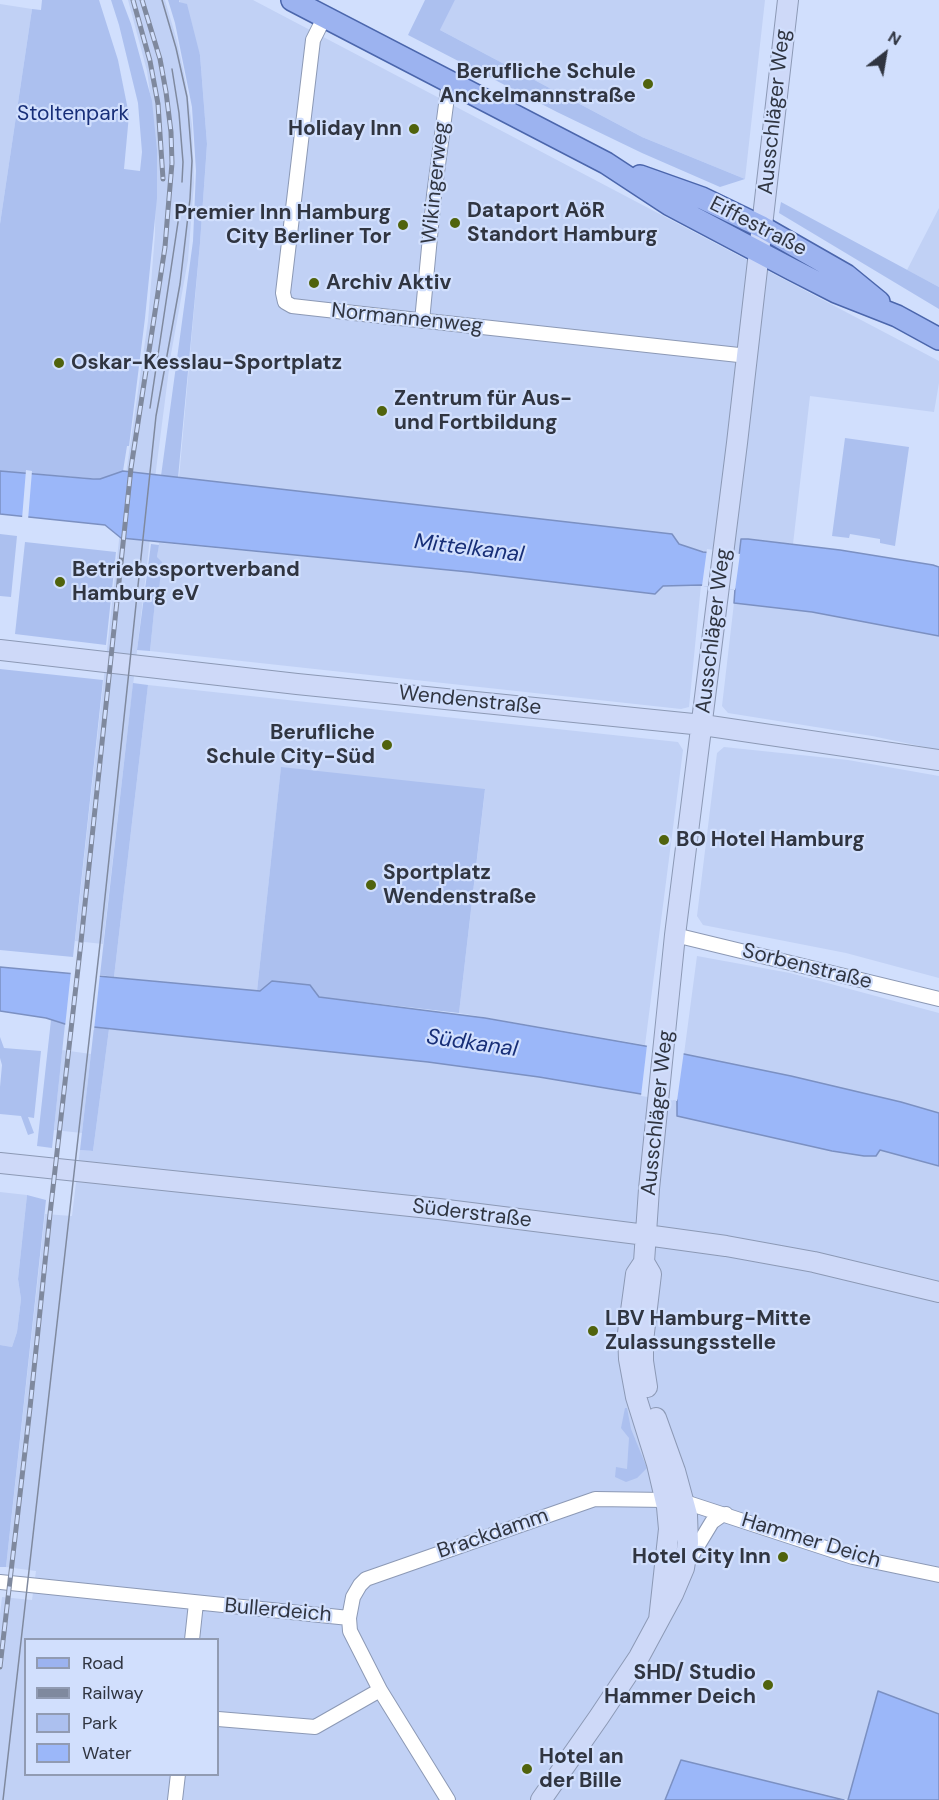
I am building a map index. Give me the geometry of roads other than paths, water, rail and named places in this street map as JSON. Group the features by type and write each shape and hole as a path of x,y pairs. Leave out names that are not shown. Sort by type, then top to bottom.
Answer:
{"main road":[{"name":"Eiffestraße","path":"298,2 606,163 670,205 836,292 897,316 939,339"},
{"name":"Eiffestraße","path":"606,163 702,198 762,227 846,275 897,316"}],"street":[{"name":"Ausschläger Weg","path":"675,1501 645,1381 643,1341 651,1274 644,1262 646,1235 675,935 748,356 788,0"},
{"name":"Normannenweg","path":"325,16 313,40 283,293 285,302 292,306 748,356"},
{"name":"Wikingerweg","path":"422,321 434,195 449,82"},
{"name":"Wendenstraße","path":"0,650 297,684 703,725 939,760"},
{"name":"Sorbenstraße","path":"675,935 939,999"},
{"name":"Süderstraße","path":"0,1164 439,1209 646,1235 823,1263 939,1292"},
{"name":"Brackdamm","path":"350,1618 353,1597 366,1579 589,1501 611,1499 675,1501"},
{"name":"Hammer Deich","path":"675,1501 726,1514 845,1555 939,1575"},
{"path":"675,1501 688,1534 684,1568"},
{"path":"659,1620 669,1529 675,1501"},
{"path":"541,1800 622,1684 659,1620 684,1568 712,1522 726,1514"},
{"name":"Bullerdeich","path":"0,1582 350,1618 350,1631 380,1690 448,1800"},
{"path":"192,1638 196,1603"},
{"path":"219,1719 315,1727 380,1690"},
{"path":"175,1800 178,1776"}],"water":[{"name":"Mittelkanal","path":"0,471 100,479 123,471 672,534 679,544 703,552 739,556 741,539 748,539 840,550 933,565 939,567 939,636 812,612 734,603 735,589 701,585 663,586 655,594 469,572 121,538 105,525 0,514"},
{"name":"Südkanal","path":"0,967 260,991 272,981 310,985 319,997 485,1018 645,1046 791,1076 939,1113 939,1166 880,1150 876,1156 832,1151 677,1116 677,1100 539,1077 428,1062 65,1024 46,1018 0,1011"},
{"path":"878,1691 939,1714 939,1800 848,1800"},
{"path":"681,1760 844,1800 665,1800"}],"tram line":[{"path":"3,1800 100,944 156,416 180,284 190,199 192,161 187,97 162,0"},
{"path":"172,69 179,113 183,162 182,182"},
{"path":"150,408 180,209"}],"railway":[{"path":"133,0 150,61 158,104 163,179"},
{"path":"0,1667 131,468 165,247 172,163 171,132 160,59 142,0"}],"place":[{"name":"Berufliche Schule Anckelmannstraße","path":"648,84"},
{"name":"Holiday Inn","path":"414,129"},
{"name":"Dataport AöR Standort Hamburg","path":"455,223"},
{"name":"Premier Inn Hamburg City Berliner Tor","path":"403,225"},
{"name":"Archiv Aktiv","path":"314,283"},
{"name":"Oskar-Kesslau-Sportplatz","path":"59,363"},
{"name":"Zentrum für Aus- und Fortbildung","path":"382,411"},
{"name":"Betriebssportverband Hamburg eV","path":"60,582"},
{"name":"Berufliche Schule City-Süd","path":"387,745"},
{"name":"BO Hotel Hamburg","path":"664,840"},
{"name":"Sportplatz Wendenstraße","path":"371,885"},
{"name":"LBV Hamburg-Mitte Zulassungsstelle","path":"593,1331"},
{"name":"Hotel City Inn","path":"783,1557"},
{"name":"SHD/ Studio Hammer Deich","path":"768,1685"},
{"name":"Hotel an der Bille","path":"527,1769"}],"park label":[{"name":"Stoltenpark","path":"73,114"}]}
